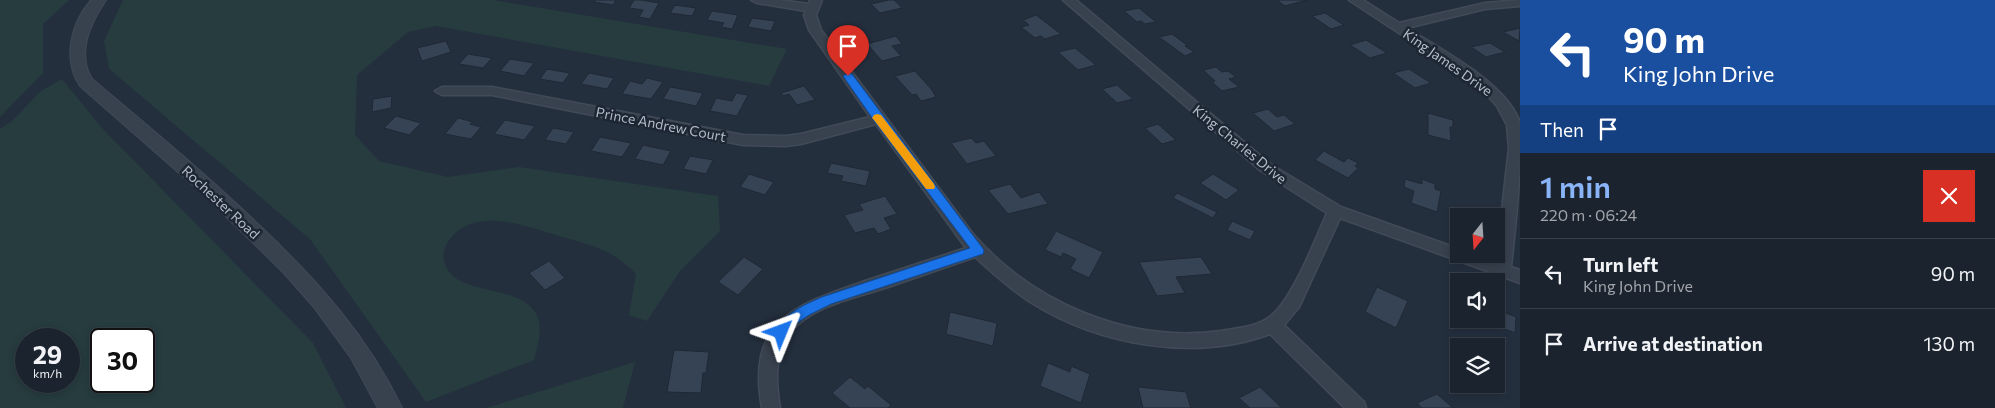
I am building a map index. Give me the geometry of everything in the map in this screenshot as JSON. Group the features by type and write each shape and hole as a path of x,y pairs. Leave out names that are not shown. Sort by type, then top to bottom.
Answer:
{"street":[{"name":"Rochester Road","path":"99,0 94,5 84,26 79,48 79,69 86,82 209,188 289,266 320,300 359,351 390,408"},
{"path":"757,0 814,4 810,15 816,30 878,119 978,250 1025,289 1047,303 1078,317 1130,334 1194,342 1237,335 1272,325 1284,315 1293,302 1336,210"},
{"name":"King Charles Drive","path":"1069,0 1265,167 1285,181 1336,210 1520,277"},
{"name":"King James Drive","path":"1355,0 1465,71 1492,92 1503,104 1514,125 1516,148 1503,271"},
{"name":"King James Drive","path":"1398,27 1485,6 1520,3"},
{"name":"Prince Andrew Court","path":"442,91 492,91 743,140 801,139 878,119"},
{"path":"771,408 766,389 769,363 774,346 791,320 804,311 826,301 978,250"},
{"path":"1272,325 1357,408"}],"green space":[{"path":"0,0 69,0 43,24 43,73 0,117"},
{"path":"123,0 493,0 787,49 769,86 436,26 408,32 357,75 355,135 379,161 448,177 519,167 718,196 720,231 680,271 647,321 629,315 636,274 620,259 601,249 502,221 473,223 461,229 449,241 445,249 444,260 449,272 458,280 500,292 526,303 538,317 540,329 538,342 534,360 426,402 310,239 109,69 104,41"},
{"path":"62,79 102,128 313,343 346,408 0,408 0,129 12,121 41,91"},
{"path":"635,362 623,408 486,408"}],"building":[{"path":"595,0 616,0 613,5 594,2"},
{"path":"634,0 659,3 650,19 639,17 643,10 629,8"},
{"path":"894,0 902,8 880,13 871,4"},
{"path":"1277,0 1307,0 1285,6"},
{"path":"675,5 696,8 692,16 670,13"},
{"path":"1139,8 1156,22 1145,24 1141,21 1137,22 1124,11"},
{"path":"712,11 738,15 732,29 721,27 724,23 707,20"},
{"path":"1325,13 1344,25 1331,29 1312,16"},
{"path":"1036,15 1061,34 1045,39 1041,36 1035,38 1021,27 1029,25 1023,20"},
{"path":"752,18 775,21 771,31 748,27"},
{"path":"1520,28 1519,41 1503,32"},
{"path":"1172,34 1194,52 1185,56 1159,37"},
{"path":"896,36 902,44 892,46 901,56 882,61 867,44"},
{"path":"1366,40 1387,53 1370,58 1350,45"},
{"path":"446,41 451,52 422,61 417,48"},
{"path":"1490,43 1505,52 1486,57 1471,47"},
{"path":"1075,48 1096,65 1078,70 1058,52"},
{"path":"468,54 492,58 483,68 459,64"},
{"path":"510,59 534,63 524,76 500,71"},
{"path":"1216,67 1222,72 1228,71 1236,77 1229,79 1239,87 1222,91 1212,82 1215,81 1203,70"},
{"path":"547,69 570,73 563,83 540,79"},
{"path":"1409,69 1431,83 1415,88 1393,73"},
{"path":"915,71 936,97 921,101 916,94 912,95 895,76"},
{"path":"589,73 614,78 607,89 581,84"},
{"path":"647,78 663,82 651,99 622,94 630,81 642,84"},
{"path":"1117,85 1133,99 1117,103 1102,89"},
{"path":"804,86 815,100 797,105 789,94 783,96 781,93"},
{"path":"670,87 703,93 696,106 663,99"},
{"path":"736,93 748,95 737,116 710,111 716,98 732,101"},
{"path":"392,96 391,108 372,112 373,99"},
{"path":"1268,109 1277,117 1284,115 1295,124 1274,131 1253,113"},
{"path":"1428,113 1453,120 1453,127 1450,127 1451,141 1428,135"},
{"path":"396,116 421,123 409,135 384,128"},
{"path":"458,118 473,122 470,124 481,127 471,139 445,134"},
{"path":"505,120 535,126 524,140 494,134"},
{"path":"1158,124 1176,140 1162,144 1145,128"},
{"path":"553,128 574,132 566,144 545,140"},
{"path":"600,137 631,143 622,157 591,151"},
{"path":"971,138 976,143 984,141 996,156 967,164 951,143"},
{"path":"643,145 671,151 663,165 635,159"},
{"path":"1324,151 1344,162 1348,158 1358,163 1355,166 1358,168 1348,178 1315,160"},
{"path":"690,156 713,160 706,174 683,169"},
{"path":"831,163 870,171 866,186 841,181 843,176 827,173"},
{"path":"749,174 774,182 765,195 740,187"},
{"path":"1213,174 1239,190 1226,200 1200,183"},
{"path":"1405,179 1422,184 1422,179 1435,184 1435,189 1441,191 1437,212 1411,203 1414,191 1404,187"},
{"path":"1010,184 1021,198 1039,192 1048,204 1008,214 988,190"},
{"path":"1177,193 1217,212 1213,218 1173,198"},
{"path":"885,196 897,214 884,218 891,229 878,234 874,228 855,233 844,215 863,210 859,204"},
{"path":"1232,221 1255,231 1250,240 1227,230"},
{"path":"1056,231 1103,252 1089,278 1070,269 1076,259 1063,253 1061,257 1045,250"},
{"path":"744,257 763,269 738,295 718,282"},
{"path":"1201,257 1212,274 1176,277 1185,293 1157,296 1139,262"},
{"path":"549,261 565,278 545,290 529,273"},
{"path":"1377,287 1408,301 1396,328 1365,312"},
{"path":"950,312 997,323 993,346 946,334"},
{"path":"1505,313 1516,317 1515,333 1502,328 1505,328"},
{"path":"674,350 709,352 706,373 703,373 701,393 667,392"},
{"path":"1048,363 1070,372 1071,366 1090,374 1081,403 1040,386"},
{"path":"850,377 865,389 868,386 891,405 888,408 850,408 832,393"},
{"path":"1138,387 1186,392 1191,408 1143,408"},
{"path":"1260,387 1282,408 1250,408 1239,398"},
{"path":"1437,394 1453,408 1422,408 1417,403"}],"slow traffic":[{"path":"877,118 930,187"}],"route":[{"path":"781,332 791,320 804,311 826,301 978,250 878,119 848,76"}]}
